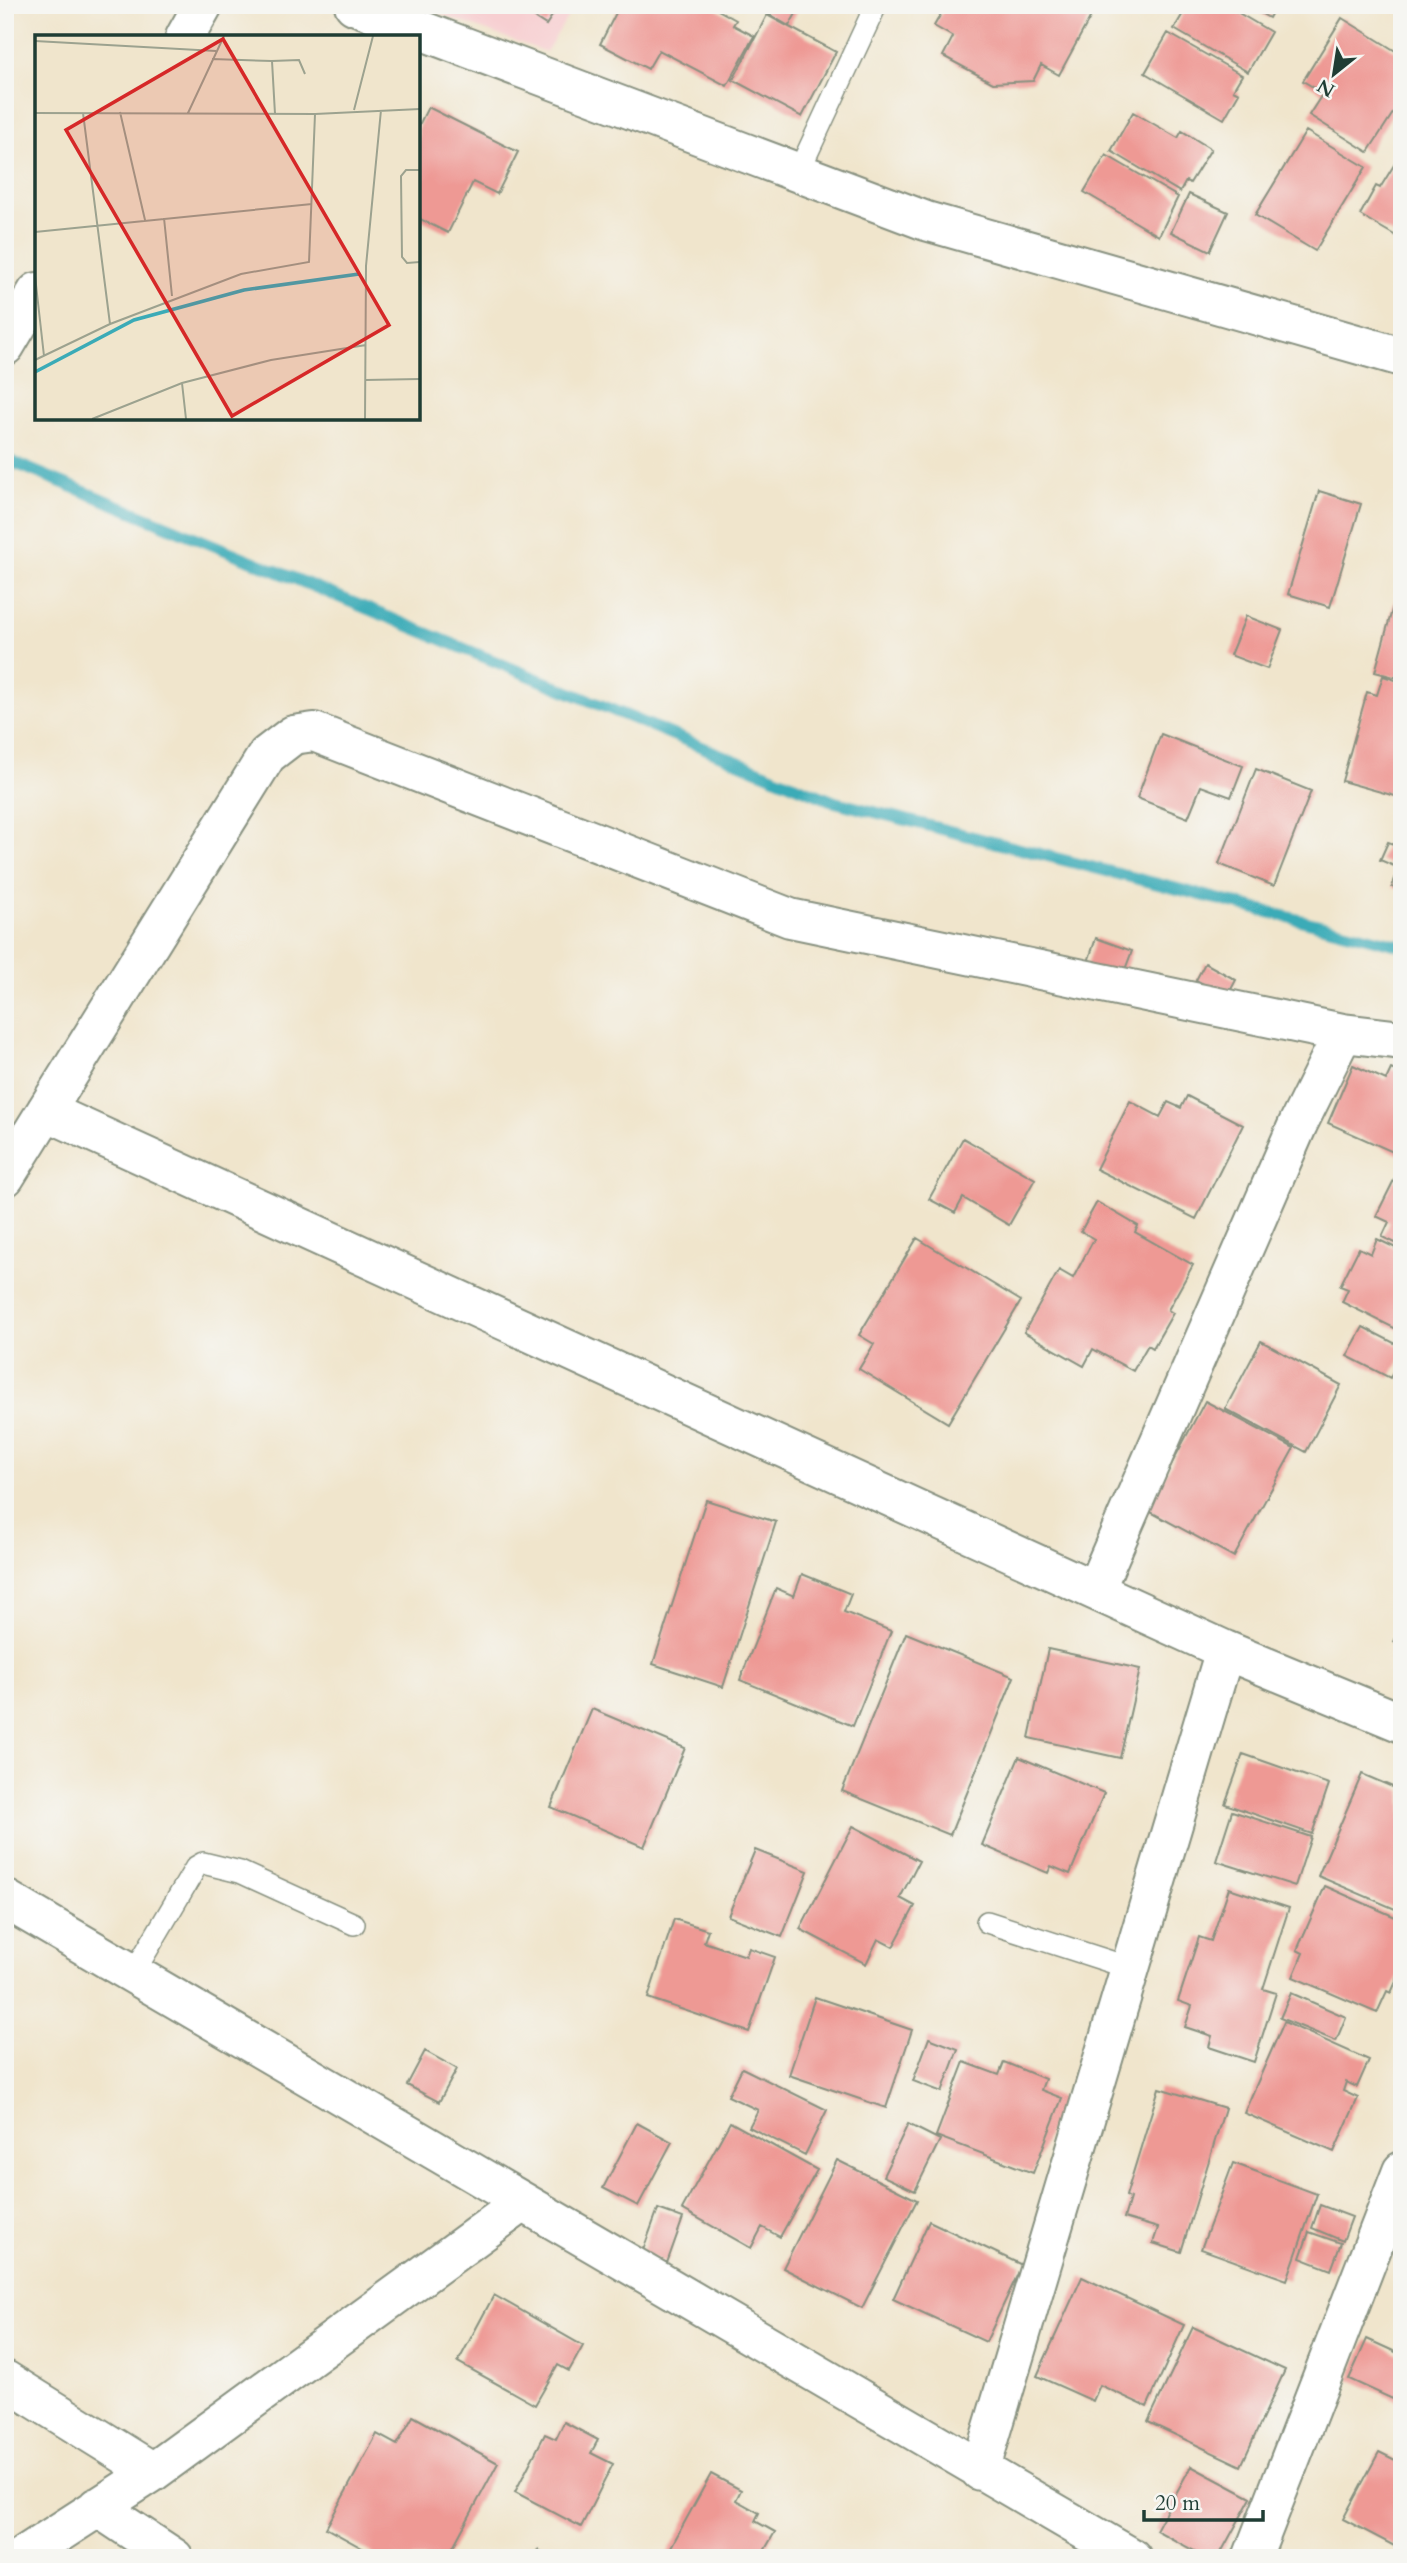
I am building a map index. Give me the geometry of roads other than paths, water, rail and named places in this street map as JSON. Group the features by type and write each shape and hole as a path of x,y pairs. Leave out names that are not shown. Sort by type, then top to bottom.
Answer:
{"street":[{"path":"186,35 204,5"},
{"path":"354,5 926,221 1402,357"},
{"path":"5,346 35,295"},
{"path":"5,1177 267,755 293,735 314,732 790,918 1343,1033 1402,1040"},
{"path":"1095,1590 1293,1136 1343,1033"},
{"path":"46,1111 1225,1650 1402,1723"},
{"path":"980,2471 1225,1650"},
{"path":"5,1899 1132,2558"},
{"path":"1252,2558 1402,2171"},
{"path":"20,2558 153,2472 522,2203"},
{"path":"5,2380 153,2472"},
{"path":"97,2507 174,2558"}],"lane":[{"path":"798,173 876,5"},
{"path":"133,1974 197,1867 203,1863 240,1872 354,1924"},
{"path":"987,1922 1130,1968"}],"waterway":[{"path":"5,459 835,802 1402,946"}]}
